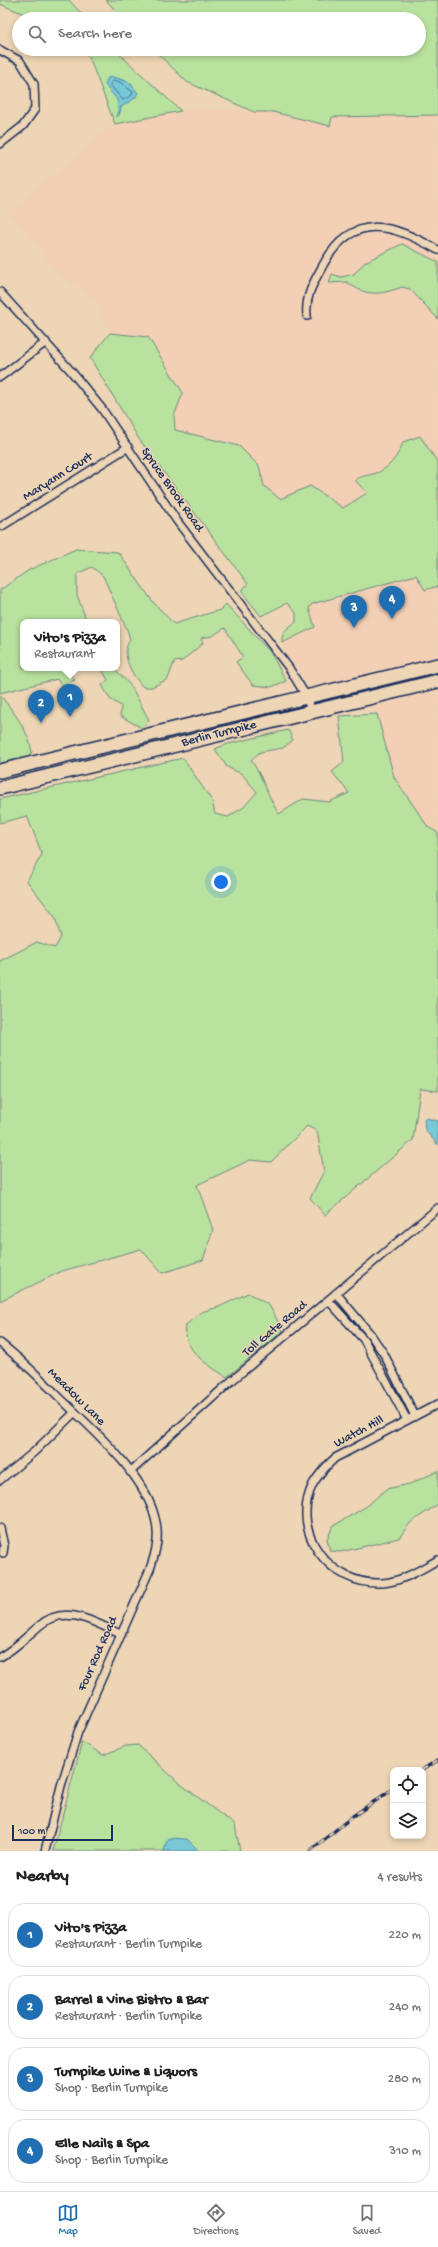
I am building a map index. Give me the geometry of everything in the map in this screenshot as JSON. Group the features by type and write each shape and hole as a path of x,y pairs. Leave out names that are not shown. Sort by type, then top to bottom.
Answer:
{"highway":[{"name":"Berlin Turnpike","path":"0,771 306,696 438,666"},
{"name":"Berlin Turnpike","path":"0,788 438,681"}],"street":[{"path":"0,50 20,61 34,84 35,109 23,126 0,144"},
{"path":"307,316 307,301 312,285 332,250 349,235 359,230 383,227 409,234 438,250"},
{"name":"Spruce Brook Road","path":"0,292 46,342 93,398 128,447 177,521 280,655 306,696 311,711"},
{"path":"0,376 46,342"},
{"name":"Maryann Court","path":"2,526 128,447"},
{"name":"Toll Gate Road","path":"130,1472 205,1403 438,1208"},
{"path":"336,1293 372,1335 415,1416"},
{"path":"328,1300 364,1340 407,1420"},
{"path":"349,1322 356,1316"},
{"name":"Meadow Lane","path":"0,1343 75,1412 130,1472"},
{"path":"386,1379 394,1374"},
{"name":"Watch Hill","path":"438,1404 343,1453 326,1466 313,1484 309,1495 307,1524 314,1545 326,1563 344,1576 356,1581 384,1583 397,1580 438,1560"},
{"path":"0,1480 23,1462 75,1412"},
{"name":"Four Rod Road","path":"45,1851 61,1786 78,1732 150,1569 157,1544 156,1519 150,1503 130,1472"},
{"path":"0,1528 4,1546 3,1553"},
{"path":"0,1657 41,1624 61,1615 71,1614 82,1617 120,1634"}],"shaded area":[{"path":"196,108 273,112 330,126 331,117 438,115 438,262 402,244 365,262 354,274 341,277 330,283 347,282 358,292 384,294 402,286 410,289 438,319 438,463 420,437 403,442 400,452 389,465 375,474 362,476 355,480 367,493 343,509 310,486 280,499 264,486 259,466 239,446 175,430 174,416 183,393 148,337 110,333 95,298 64,278 8,213 115,124"},
{"path":"416,575 425,589 438,586 438,833 428,827 394,777 366,675 319,686 308,681 288,658 282,643 309,632 309,608 312,604"}],"green space":[{"path":"0,0 69,0 80,12 19,12 0,4"},
{"path":"106,0 438,0 438,115 332,117 330,126 273,112 254,112 187,82 160,56 426,56 426,12 117,12"},
{"path":"88,56 122,56 181,111 115,124","holes":["113,77 129,82 132,86 132,100 121,107 119,115 116,117 119,102 107,85 108,78"]},
{"path":"402,244 438,262 438,319 410,289 402,287 387,292 373,293 361,290 347,282 329,283 332,274 341,277 354,274 365,262"},
{"path":"110,333 148,337 183,393 174,416 175,430 239,446 259,466 264,486 280,499 310,486 343,508 367,493 355,480 383,470 396,457 403,442 420,436 438,463 438,586 425,590 416,575 312,604 309,608 315,627 282,643 282,636 285,631 296,622 296,613 287,603 261,616 241,591 248,584 139,439 90,358"},
{"path":"76,549 118,552 153,602 174,624 220,610 226,604 271,653 286,681 271,687 253,685 236,662 243,657 225,628 212,636 201,638 203,643 182,661 174,662 168,679 152,687 143,687 135,677 127,658 127,646 130,640 128,632 103,576 92,567 77,574 77,595 86,619 20,619 20,671 67,671 75,680 61,685 57,679 0,693 0,590 29,570"},
{"path":"103,671 117,671 131,686 149,720 142,728 120,716 121,706 110,699 102,685 108,680"},
{"path":"0,695 28,736 32,752 28,759 0,766"},
{"path":"377,714 394,777 428,827 438,833 438,1091 420,1089 413,1140 325,1215 310,1198 324,1171 317,1131 307,1126 271,1162 250,1160 197,1185 213,1230 203,1260 162,1273 141,1249 62,1271 0,1301 0,961 37,942 55,948 61,937 55,917 27,881 42,854 27,816 0,823 0,799 183,758 212,801 215,814 228,817 244,807 257,792 242,774 227,767 215,749 228,744 288,730 293,740 283,748 260,752 251,760 279,814 303,799 329,802 349,793 332,772 344,762 339,716"},
{"path":"248,1293 269,1305 283,1331 227,1377 205,1362 192,1350 186,1334 186,1325 201,1312 219,1307"},
{"path":"438,1471 438,1504 410,1523 399,1538 341,1552 330,1551 327,1539 333,1526 367,1506 386,1489 410,1484"},
{"path":"82,1742 103,1755 126,1746 138,1745 179,1783 235,1825 240,1851 53,1851"}],"water":[{"path":"113,77 129,82 138,93 135,98 121,107 119,115 116,117 118,102 105,84 108,78"},
{"path":"426,1118 438,1121 438,1145 425,1130 424,1120"},
{"path":"169,1838 187,1839 199,1851 164,1851"}],"railway":[{"path":"426,1768 438,1760"},
{"path":"310,1851 353,1816 390,1791"}],"place":[{"name":"Elle Nails & Spa","path":"392,619"},
{"name":"Turnpike Wine & Liquors","path":"354,628"},
{"name":"Vito's Pizza","path":"70,717"},
{"name":"Barrel & Vine Bistro & Bar","path":"41,723"}]}
